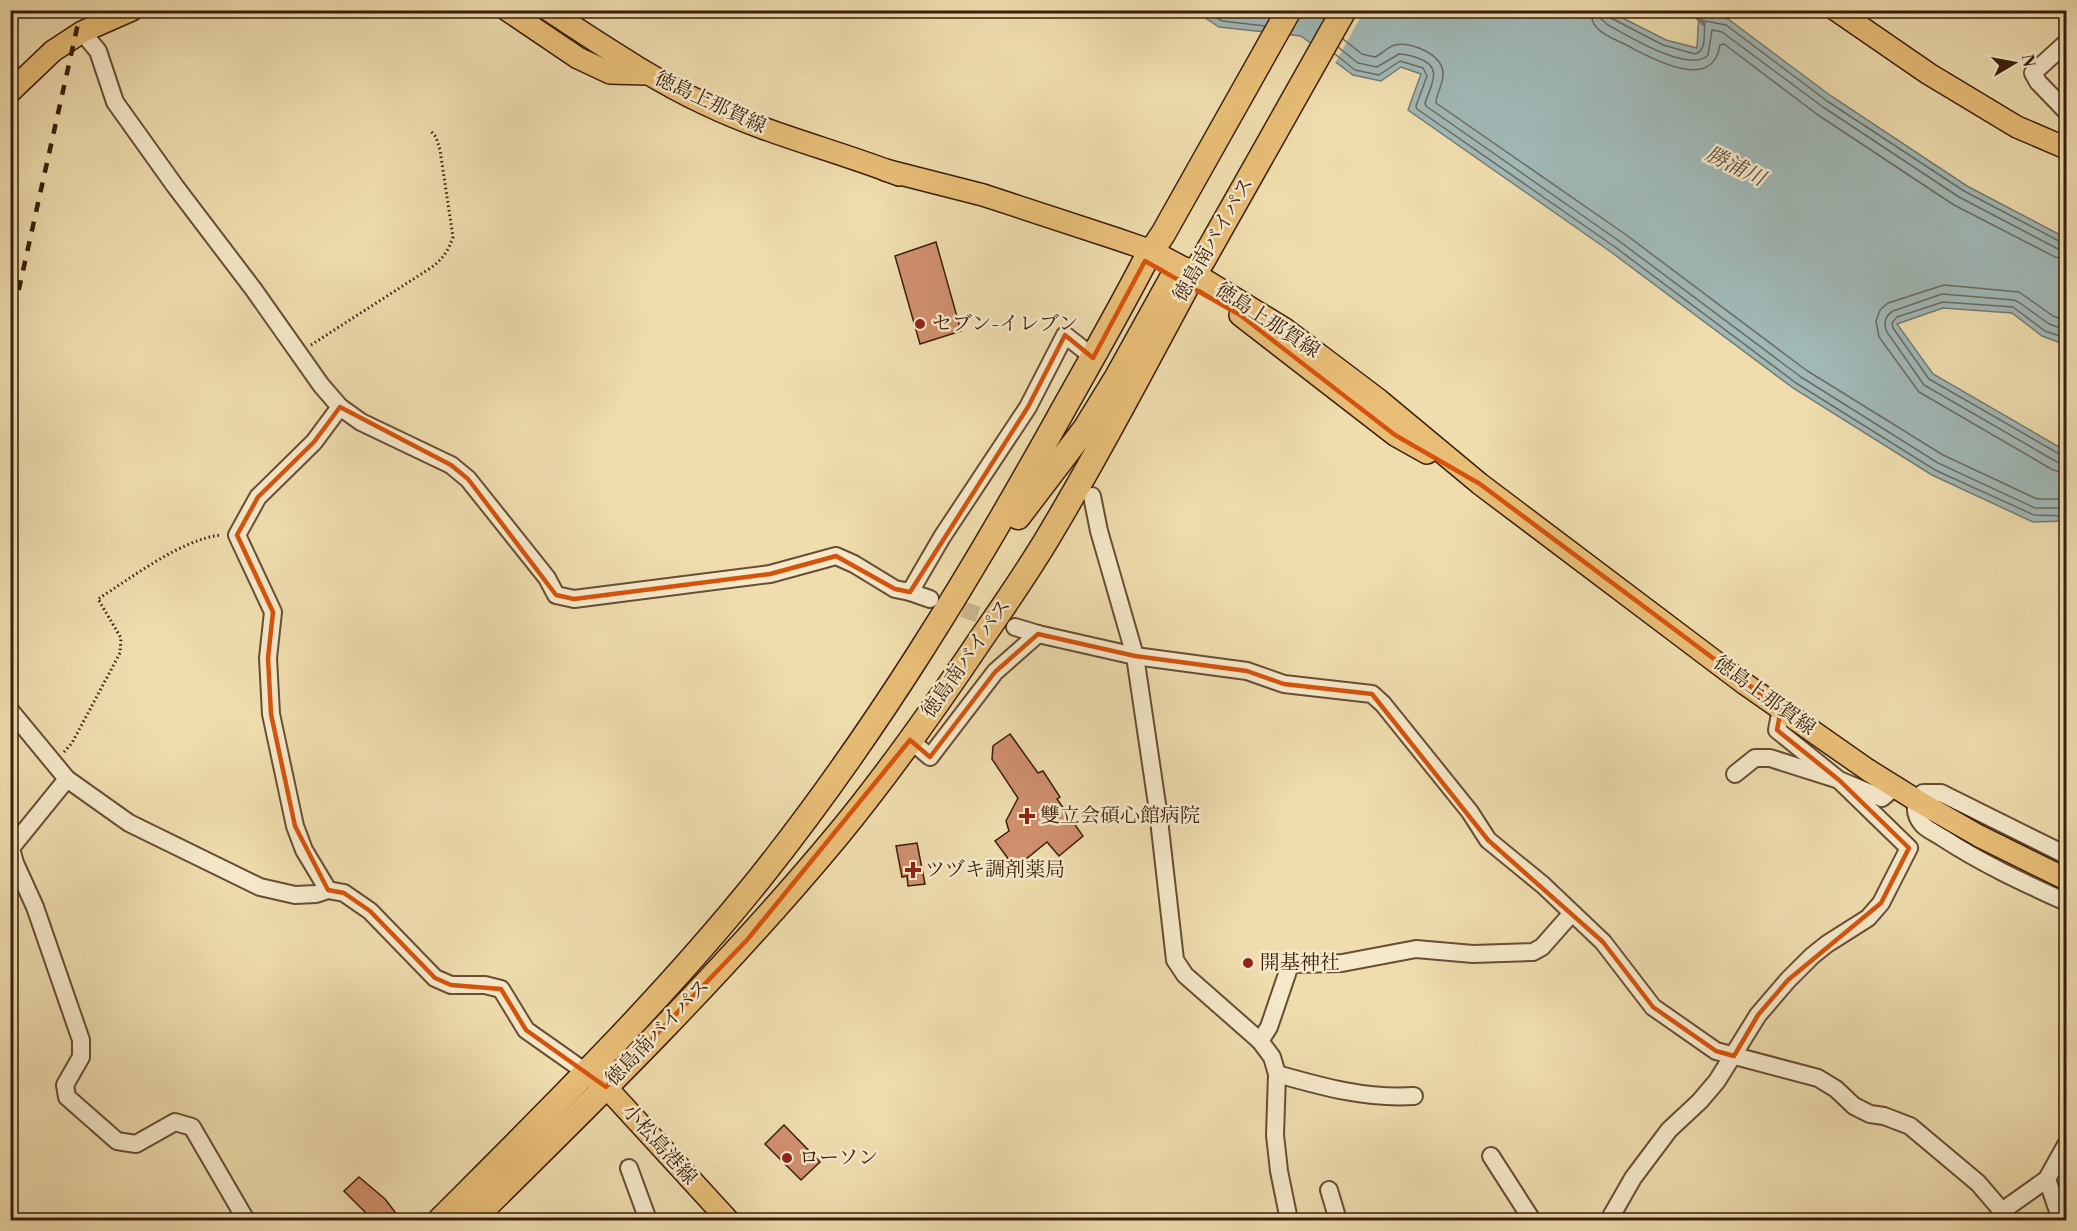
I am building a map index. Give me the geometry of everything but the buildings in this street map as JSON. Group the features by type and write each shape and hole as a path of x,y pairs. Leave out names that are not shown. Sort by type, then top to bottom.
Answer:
{"highway":[{"name":"徳島南バイパス","path":"440,1221 587,1073 667,986 760,876 814,806 879,714 976,563 1289,10"},
{"name":"徳島南バイパス","path":"472,1221 606,1087 747,940 838,834 910,740 968,659 1053,531 1104,441 1189,273 1344,10"},
{"path":"976,563 1020,514 1085,429 1189,273"}],"main road":[{"path":"10,92 53,51 82,32 132,10"},
{"path":"507,10 578,58 610,73 647,74"},
{"name":"徳島上那賀線","path":"548,10 647,74 705,105 762,128 885,170 983,195 1153,249 1189,273 1285,328 1379,400 1480,484 1735,677 1781,709 1916,800 1979,836 2067,879"},
{"path":"1836,10 1929,74 2017,127 2067,147"},
{"name":"小松島港線","path":"587,1073 606,1087 728,1221"}],"street":[{"path":"82,32 98,51 116,102 321,385 340,407 361,422 451,465 468,479 547,578 556,595 574,599 770,574 836,556 854,564 894,589 930,599"},
{"path":"2067,43 2033,73 2038,82 2067,111"},
{"path":"910,592 942,537 1028,407 1065,335 1093,357"},
{"path":"328,890 304,850 295,826 271,714 268,658 273,612 237,535 258,497 314,442 340,407"},
{"path":"1092,496 1135,656 1155,789 1175,960 1185,975 1260,1041 1272,1057 1277,1074 1275,1135 1279,1171 1289,1221"},
{"path":"1015,627 1135,656 1247,671 1284,684 1372,694 1383,704 1470,812 1488,840 1543,885 1603,942 1653,1007 1716,1051 1818,1078 1836,1089 1854,1106 1870,1114 1884,1116 1910,1126 1978,1183 1997,1216 2047,1179 2067,1145"},
{"path":"910,740 930,757 995,672 1038,634"},
{"path":"1609,1221 1633,1178 1669,1130 1700,1101 1717,1081 1758,1016 1788,980 1827,944 1868,918 1881,903 1909,848 1839,780 1777,730 1781,709"},
{"path":"10,710 67,779 129,823 260,887 296,895 316,894 328,890 344,893 370,911 435,978 451,985 485,985 501,989 526,1030 587,1073"},
{"path":"1735,774 1755,758 1770,758 1839,780 1882,798 1895,787"},
{"path":"67,779 11,848 15,863 35,907 81,1040 81,1057 65,1085 67,1097 117,1142 136,1144 175,1122 192,1127 246,1221"},
{"path":"2067,855 1941,793 1923,793 1916,800 1915,809 1923,825 1954,845 2067,902"},
{"path":"1260,1041 1269,1027 1289,968 1293,964 1342,963 1416,949 1473,954 1533,952 1542,947 1572,913"},
{"path":"1277,1074 1322,1087 1362,1095 1414,1096"},
{"path":"1491,1156 1532,1221"},
{"path":"629,1168 648,1221"},
{"path":"2047,1179 2061,1221"},
{"path":"1329,1190 1338,1221"}],"path":[{"path":"299,352 429,269 442,260 449,249 453,237 440,150 436,136 429,130"},
{"path":"55,765 72,743 120,653 121,638 98,599 189,544 209,536 237,535"}],"highlighted area":[{"path":"1145,261 1240,315 1395,435 1480,484 1781,709 1777,730 1839,780 1909,848 1881,903 1788,980 1758,1015 1734,1056 1716,1051 1653,1007 1603,942 1488,840 1372,694 1284,684 1247,671 1135,656 1038,634 995,672 930,757 910,740 747,940 606,1087 526,1030 501,989 451,985 435,978 370,911 344,893 328,890 295,826 271,714 268,658 273,612 237,535 258,497 314,442 340,407 451,465 468,479 556,595 574,599 770,574 836,556 895,589 910,592 1028,407 1065,335 1093,358"}],"water":[{"name":"勝浦川","path":"1195,11 1609,11 1666,40 1697,48 1699,12 1728,19 1831,96 1967,186 2066,238 2066,345 2042,336 2012,313 1943,308 1897,324 1933,374 2066,451 2066,521 2033,522 1932,475 1793,388 1611,252 1408,110 1421,74 1401,67 1381,81 1353,75 1301,36 1219,27"}],"pier":[{"path":"1332,11 1364,11 1334,65 1311,47"}],"waterway":[{"path":"1691,10 1703,23"}],"tunnel":[{"path":"940,602 1004,623"}],"railway":[{"path":"10,329 81,10"}],"place":[{"name":"セブン-イレブン","path":"920,324"},
{"name":"雙立会碩心館病院","path":"1027,816"},
{"name":"ツヅキ調剤薬局","path":"913,870"},
{"name":"開基神社","path":"1248,963"},
{"name":"ローソン","path":"787,1158"}]}
